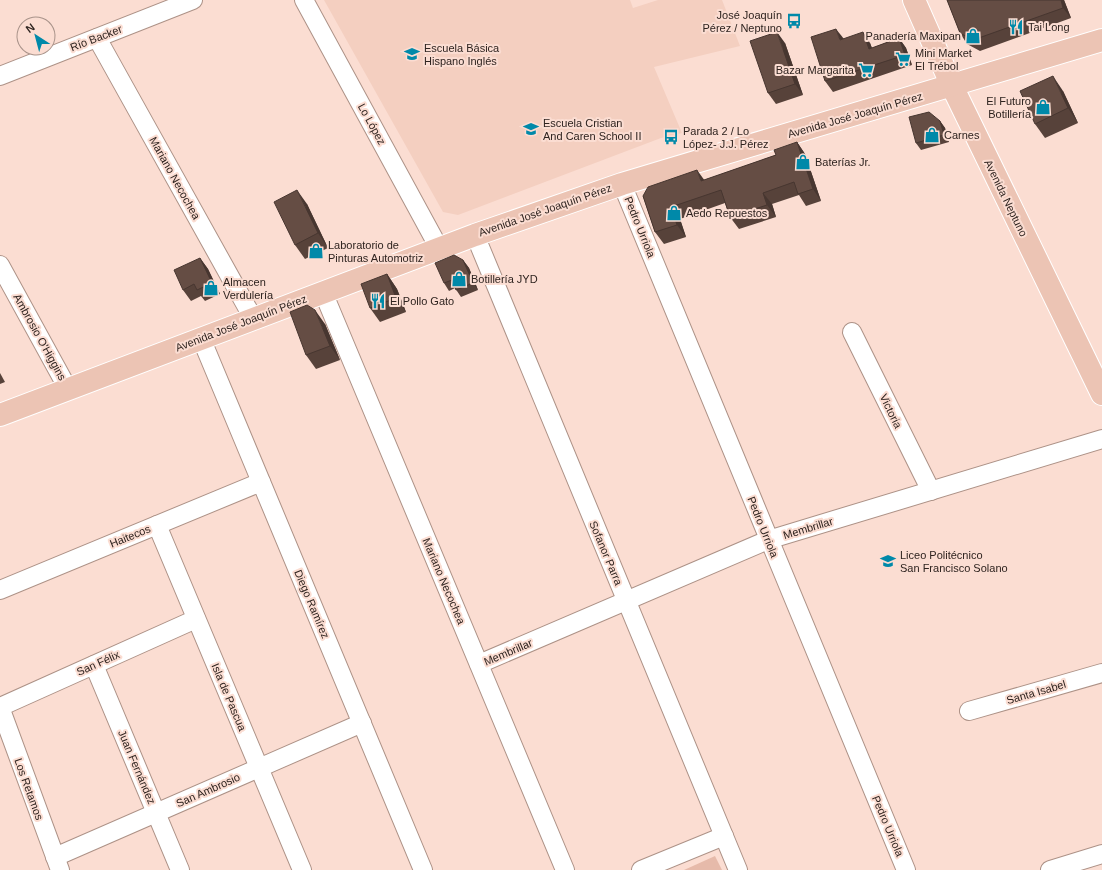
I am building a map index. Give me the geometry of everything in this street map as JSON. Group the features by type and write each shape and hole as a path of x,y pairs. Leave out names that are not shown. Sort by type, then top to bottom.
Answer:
{"main road":[{"name":"Avenida Neptuno","path":"914,0 952,86 1102,394"},
{"name":"Avenida José Joaquín Pérez","path":"0,414 474,235 622,184 1102,40"}],"street":[{"name":"Río Backer","path":"0,76 193,0"},
{"name":"Lo López","path":"304,0 439,248"},
{"name":"Mariano Necochea","path":"97,38 253,318"},
{"name":"Pedro Urriola","path":"622,184 768,540 906,870"},
{"name":"Sofanor Parra","path":"474,235 738,870"},
{"name":"Ambrosio O'Higgins","path":"0,265 68,389"},
{"name":"Mariano Necochea","path":"323,292 565,870"},
{"name":"Victoria","path":"852,332 930,491"},
{"name":"Diego Ramírez","path":"201,338 423,870"},
{"name":"Membrillar","path":"479,664 768,540 1102,439"},
{"name":"Haitecos","path":"0,590 261,482"},
{"name":"Isla de Pascua","path":"157,525 302,870"},
{"name":"San Félix","path":"0,707 196,618"},
{"name":"Juan Fernández","path":"94,665 180,870"},
{"name":"Santa Isabel","path":"969,711 1102,673"},
{"name":"Los Retamos","path":"0,707 57,864"},
{"name":"San Ambrosio","path":"57,864 156,813 362,723"},
{"path":"641,870 724,836"},
{"path":"1050,870 1102,854"}],"shaded area":[{"path":"324,0 630,0 633,8 658,0 722,0 740,46 654,67 682,133 661,138 458,215 443,212"},
{"path":"715,856 722,870 684,870"}],"building":[{"path":"947,0 1061,0 1063,8 973,40 960,33"},
{"path":"836,29 840,40 863,32 869,49 899,38 905,55 825,81 811,37"},
{"path":"777,32 795,84 768,93 750,41"},
{"path":"1053,76 1068,108 1035,124 1020,91"},
{"name":"Carnes","path":"929,112 940,121 944,135 916,143 909,117"},
{"path":"797,142 813,189 798,194 794,182 763,193 767,205 730,217 721,190 671,207 677,225 655,232 643,196 648,187 697,170 701,181 776,155 774,150"},
{"path":"297,190 318,233 295,245 274,202"},
{"name":"Botillería JYD","path":"454,255 463,260 473,283 456,290 452,280 444,283 435,263"},
{"path":"200,258 212,283 197,290 194,284 183,290 174,270"},
{"path":"387,274 396,298 370,308 361,284"},
{"path":"307,305 315,310 330,346 306,355 290,312"}],"place":[{"name":"José Joaquín Pérez / Neptuno","path":"794,21"},
{"name":"Tai Long","path":"1016,27"},
{"name":"Panadería Maxipan","path":"973,36"},
{"name":"Escuela Básica Hispano Inglés","path":"412,54"},
{"name":"Mini Market El Trébol","path":"903,59"},
{"name":"Bazar Margarita","path":"866,70"},
{"name":"El Futuro Botillería","path":"1043,107"},
{"name":"Escuela Cristian And Caren School II","path":"531,129"},
{"name":"Carnes","path":"932,135"},
{"name":"Parada 2 / Lo López- J.J. Pérez","path":"671,137"},
{"name":"Baterías Jr.","path":"803,162"},
{"name":"Aedo Repuestos","path":"674,213"},
{"name":"Laboratorio de Pinturas Automotriz","path":"316,251"},
{"name":"Botillería JYD","path":"459,279"},
{"name":"Almacen Verdulería","path":"211,288"},
{"name":"El Pollo Gato","path":"378,301"},
{"name":"Liceo Politécnico San Francisco Solano","path":"888,561"}]}
